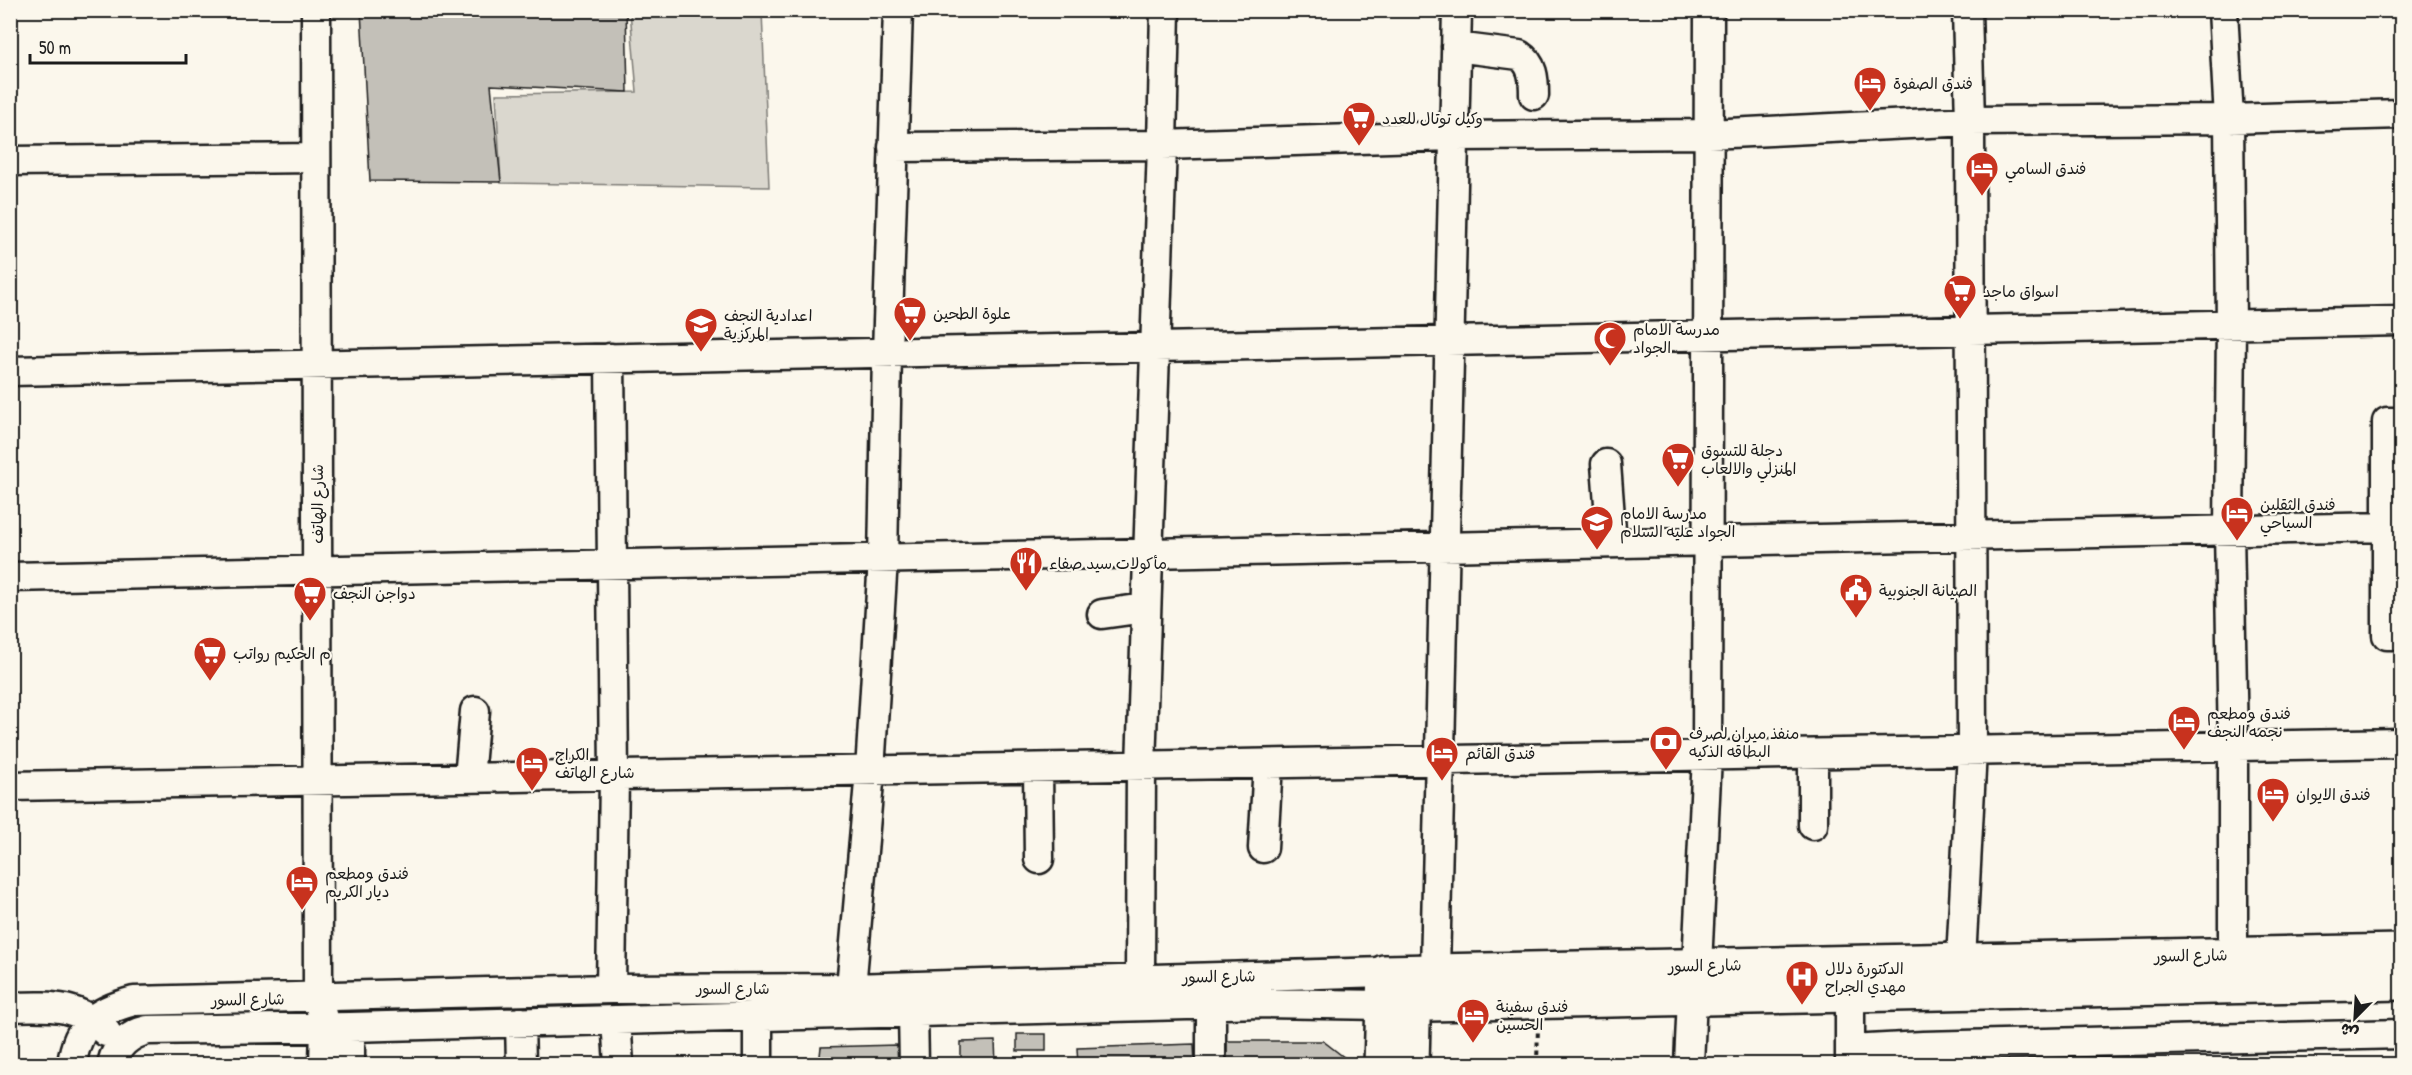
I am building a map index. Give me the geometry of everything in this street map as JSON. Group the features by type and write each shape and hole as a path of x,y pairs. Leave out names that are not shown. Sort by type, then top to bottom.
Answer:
{"main road":[{"name":"شارع السور","path":"1411,971 2402,951"},
{"path":"1381,1065 1398,1005 1411,971"},
{"name":"شارع السور","path":"1398,1005 2402,983"},
{"path":"1398,1005 1412,1065"}],"street":[{"name":"شارع الهاتف","path":"316,10 318,998 337,1027"},
{"path":"851,988 870,771 883,558 898,10"},
{"path":"1140,978 1141,766 1145,608 1149,553 1165,10"},
{"path":"1411,971 1438,761 1457,10"},
{"path":"1697,965 1707,756 1709,10"},
{"path":"1961,960 1972,751 1970,121 1967,10"},
{"path":"2223,10 2229,119 2232,325 2229,530 2233,746 2233,954"},
{"path":"1456,47 1519,54 1528,60 1534,78 1534,95"},
{"path":"893,147 1162,145 1453,136 1709,134 1970,121 2229,119 2402,114"},
{"path":"10,161 316,158"},
{"path":"10,371 2402,321"},
{"path":"610,358 614,776 611,989"},
{"path":"2402,422 2387,422 2387,635 2402,635"},
{"path":"1606,464 1612,543"},
{"path":"10,577 2387,527"},
{"path":"1102,614 1145,608"},
{"path":"469,778 475,711"},
{"path":"10,786 2402,743"},
{"path":"1813,754 1813,825"},
{"path":"1263,848 1268,764"},
{"path":"1038,768 1039,859"},
{"name":"شارع السور","path":"92,1019 112,1007 134,1001 611,989 851,988 1411,971"},
{"path":"1260,975 1262,1003"},
{"path":"1850,995 1850,1057 1923,1046 2402,1035"},
{"path":"1689,1065 1692,998"},
{"path":"1211,1004 1211,1065"},
{"name":"شارع السور","path":"116,1055 139,1032 148,1030 1211,1004 1398,1005"},
{"path":"10,1007 39,1006 72,1010 92,1019 116,1055"},
{"path":"913,1012 914,1065"},
{"path":"758,1016 758,1065"},
{"path":"72,1065 82,1030 92,1019"},
{"path":"616,1020 619,1065"},
{"path":"520,1022 521,1065"},
{"path":"324,1065 337,1027"},
{"path":"337,1027 350,1065"}],"path":[{"path":"1537,1065 1539,1002"}],"shaded area":[{"path":"630,11 762,11 769,187 501,183 496,94 637,92"}],"building":[{"path":"361,10 626,10 628,92 491,85 501,182 370,181"},
{"path":"1017,1034 1046,1034 1046,1051 1017,1051"},
{"path":"995,1041 996,1065 961,1065 961,1042"},
{"path":"1227,1041 1323,1041 1354,1065 1227,1065"},
{"path":"1194,1044 1195,1065 1078,1065 1077,1048"},
{"path":"897,1045 898,1065 819,1065 821,1047"}],"place":[{"name":"فندق الصفوة","path":"1870,112"},
{"name":"وكيل توتال للعدد","path":"1359,147"},
{"name":"فندق السامي","path":"1982,197"},
{"name":"اسواق ماجد","path":"1960,320"},
{"name":"علوة الطحين","path":"910,342"},
{"name":"اعدادية النجف المركزية","path":"701,353"},
{"name":"مدرسة الامام الجواد","path":"1610,367"},
{"name":"دجلة للتسوق المنزلي والالعاب","path":"1678,488"},
{"name":"فندق الثقلين السياحي","path":"2237,542"},
{"name":"مدرسة الامام الجواد عليه السلام","path":"1597,551"},
{"name":"مأكولات سيد صفاء","path":"1026,592"},
{"name":"الصيانة الجنوبية","path":"1856,619"},
{"name":"دواجن النجف","path":"310,622"},
{"name":"م الحكيم رواتب","path":"210,682"},
{"name":"فندق ومطعم نجمه النجف","path":"2184,751"},
{"name":"منفذ ميران لصرف البطاقه الذكيه","path":"1666,771"},
{"name":"فندق القائم","path":"1442,782"},
{"name":"الكراج شارع الهاتف","path":"532,792"},
{"name":"فندق الايوان","path":"2273,823"},
{"name":"فندق ومطعم ديار الكريم","path":"302,911"},
{"name":"الدكتورة دلال مهدي الجراح","path":"1802,1006"},
{"name":"فندق سفينة الحسين","path":"1473,1044"}]}
